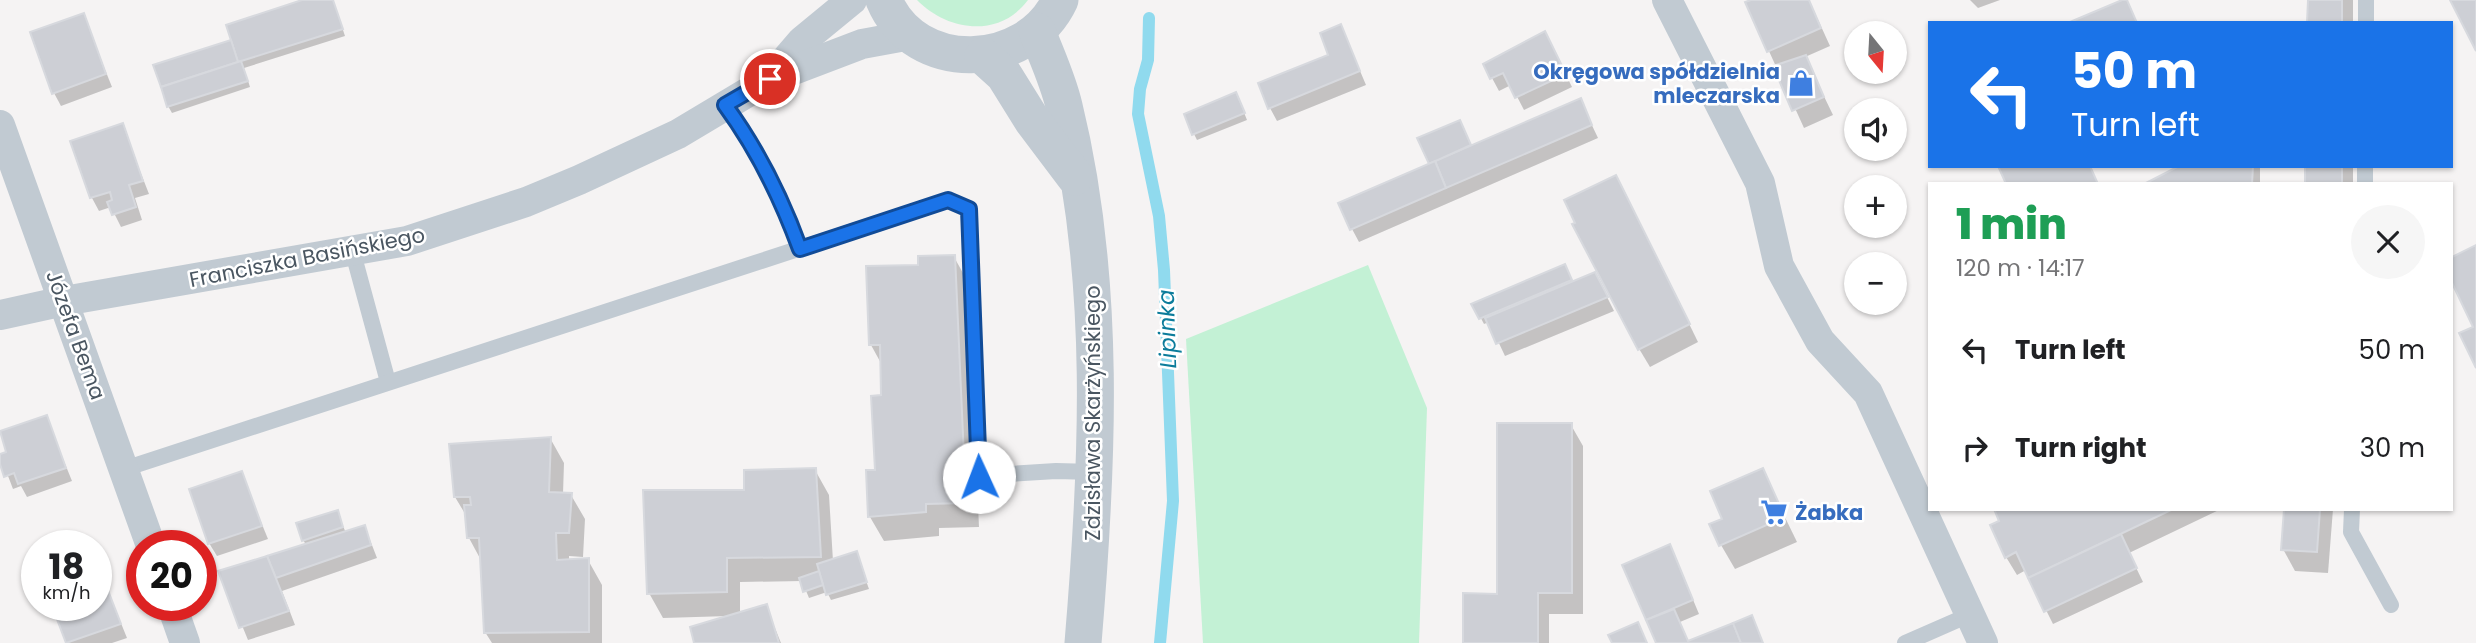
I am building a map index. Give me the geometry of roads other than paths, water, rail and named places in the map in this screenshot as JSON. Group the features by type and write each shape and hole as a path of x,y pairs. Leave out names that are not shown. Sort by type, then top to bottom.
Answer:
{"street":[{"name":"Franciszka Basińskiego","path":"770,79 802,41 852,0"},
{"path":"884,0 888,10 911,35 932,48 957,55 983,56 1012,47 1037,31 1059,0"},
{"path":"1667,0 1760,183 1779,266 1820,341 1868,393 1983,643"},
{"name":"Zdzisława Skarżyńskiego","path":"1037,31 1064,104 1093,276 1094,510 1083,643"},
{"name":"Franciszka Basińskiego","path":"0,315 64,301 354,253 407,241 526,202 678,134 770,79 862,44 911,35"},
{"name":"Zdzisława Skarżyńskiego","path":"983,56 1004,75 1031,120 1079,184"},
{"name":"Józefa Bema","path":"0,125 145,530"},
{"path":"177,621 185,643"}],"lane":[{"path":"2366,0 2366,21"},
{"path":"725,105 748,138 782,199 800,249"},
{"path":"124,469 948,200 969,209 979,477 1056,471 1094,472"},
{"path":"354,253 388,382"},
{"path":"2352,511 2351,532 2391,605"},
{"path":"1905,643 1969,615"}],"waterway":[{"name":"Lipinka","path":"1149,18 1148,60 1140,89 1138,114 1159,216 1164,270 1173,501 1160,643"}],"place":[{"name":"Okręgowa spółdzielnia mleczarska","path":"1801,83"},
{"name":"Żabka","path":"1774,512"}]}
